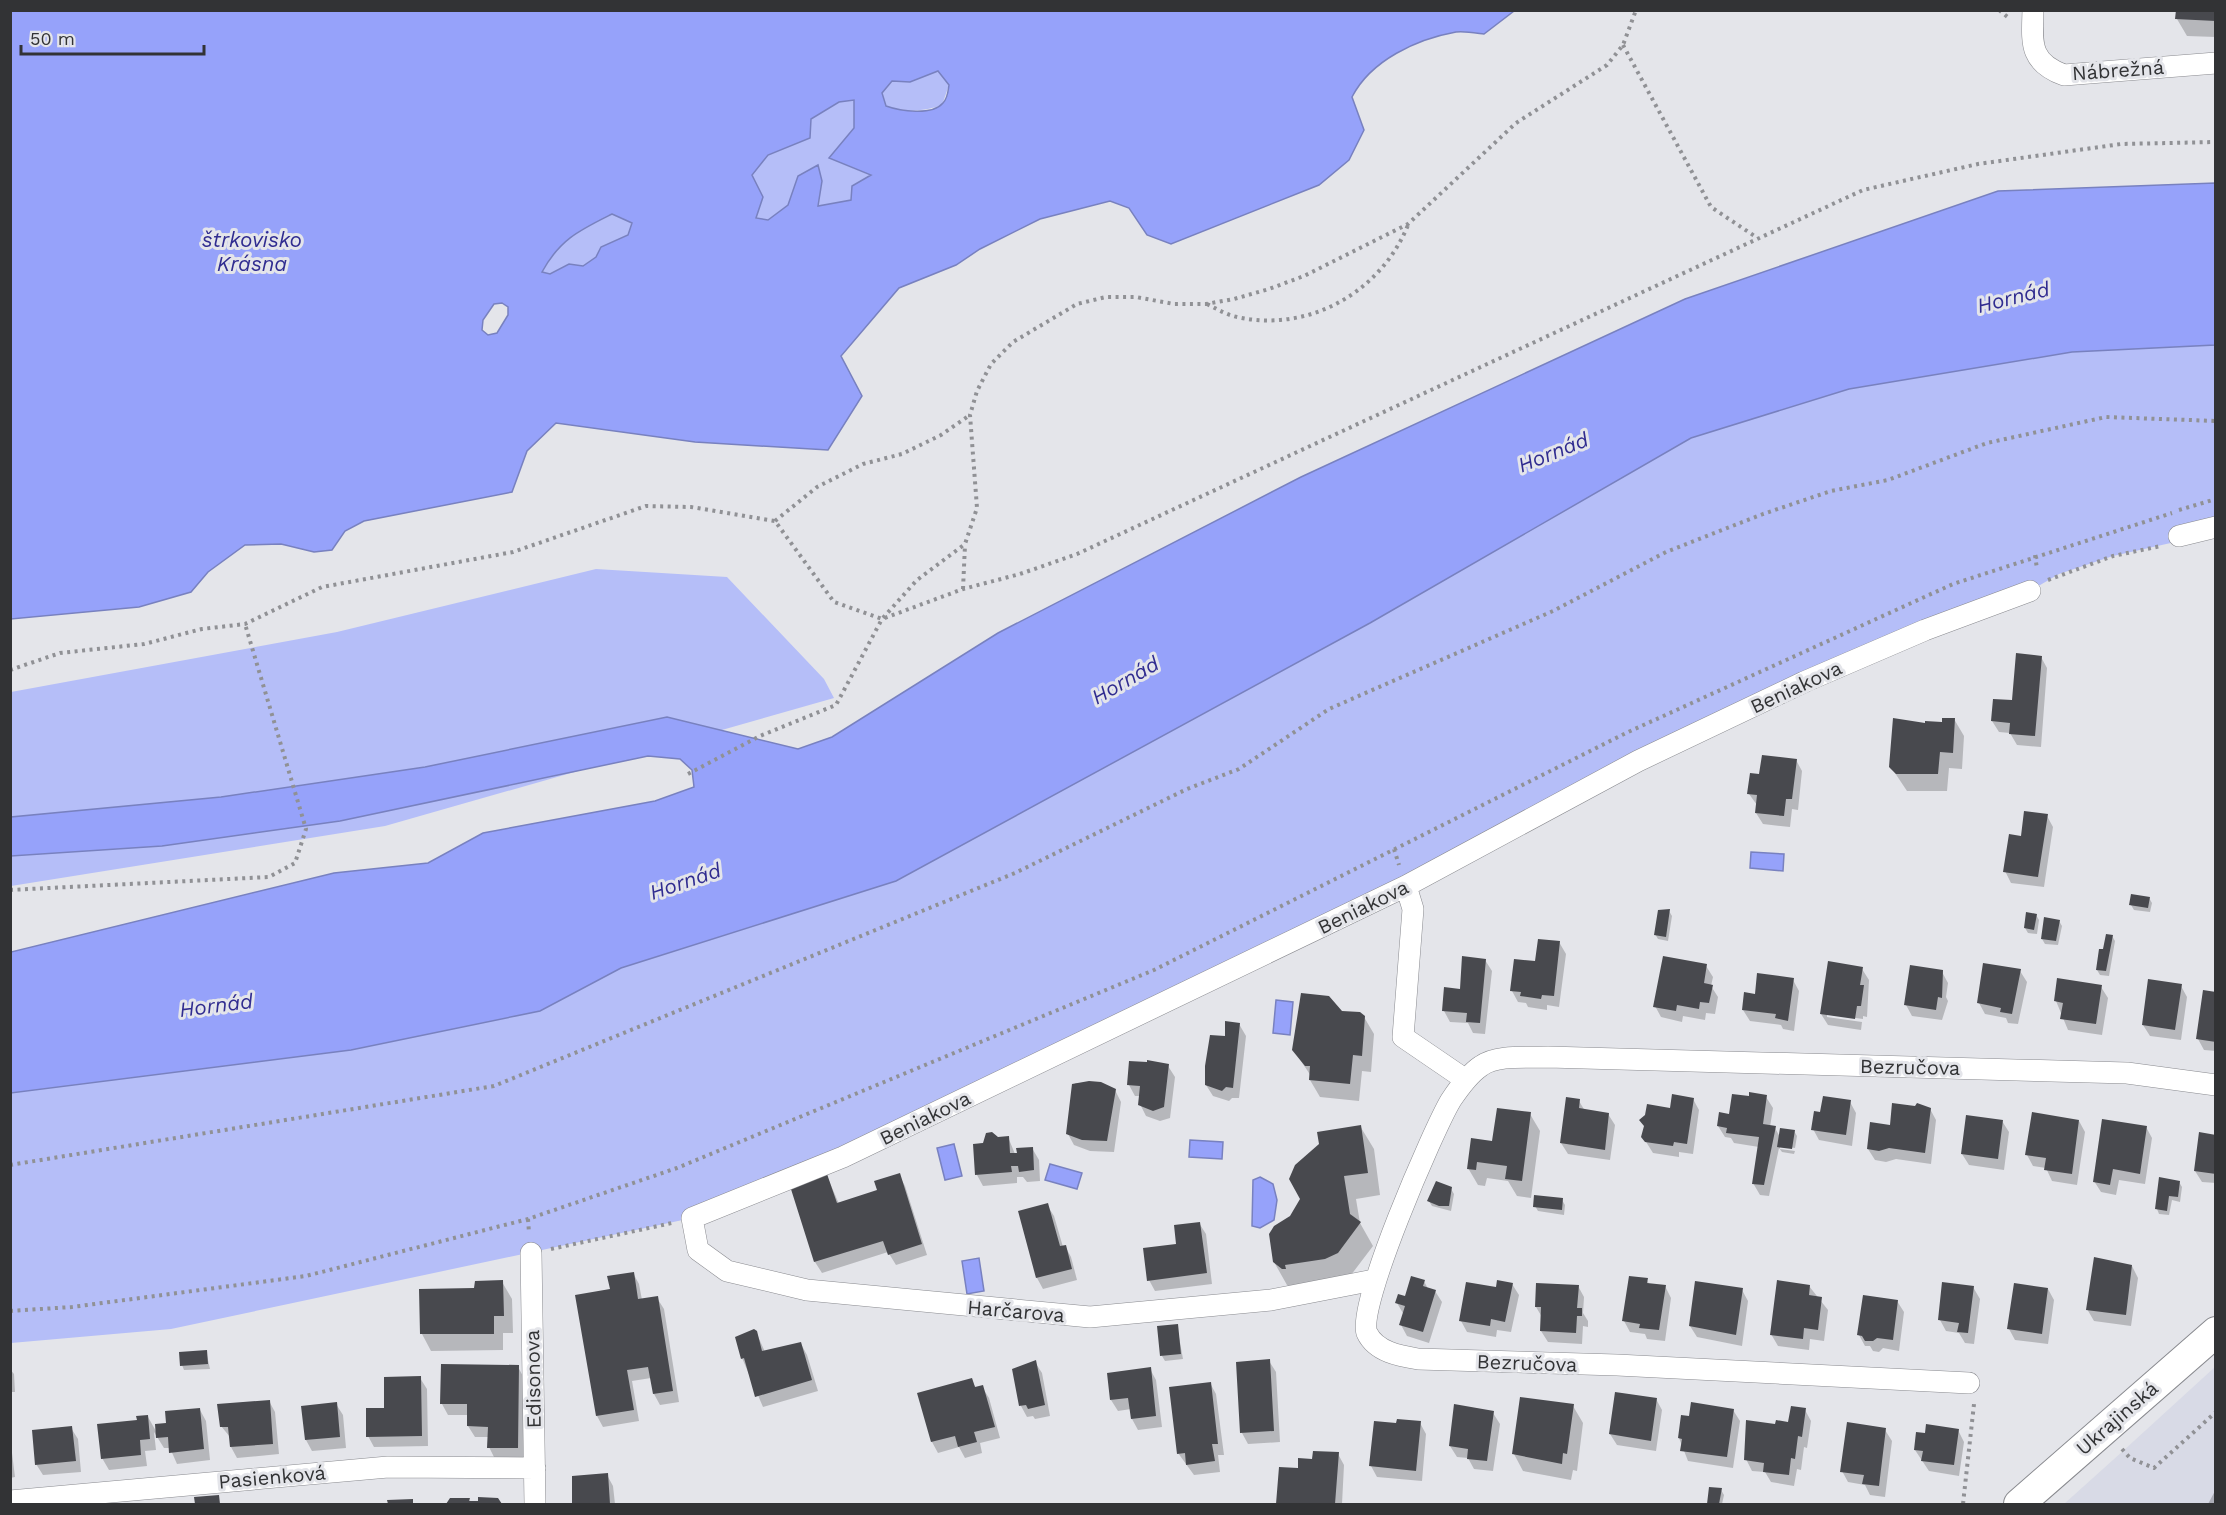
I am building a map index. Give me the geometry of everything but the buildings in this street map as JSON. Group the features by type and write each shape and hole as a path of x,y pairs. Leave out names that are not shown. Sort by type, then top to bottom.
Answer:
{"main road":[{"name":"Ukrajinská","path":"2019,1504 2216,1332"}],"street":[{"name":"Nábrežná","path":"2033,10 2033,47 2038,59 2049,70 2064,75 2216,63"},
{"path":"2179,536 2216,526"},
{"name":"Beniakova","path":"692,1218 843,1157 1406,886 1638,761 1794,687 1925,630 2035,588"},
{"path":"1406,886 1413,909 1403,1037 1466,1080"},
{"name":"Bezručova","path":"1969,1383 1617,1365 1418,1359 1395,1355 1378,1345 1367,1333 1364,1320 1374,1280 1450,1101 1466,1080 1482,1065 1501,1060 1548,1057 2127,1073 2216,1085"},
{"name":"Harčarova","path":"692,1218 698,1250 727,1270 807,1290 976,1308 1090,1317 1271,1300 1374,1280"},
{"name":"Edisonova","path":"531,1253 535,1504"},
{"name":"Pasienková","path":"10,1501 388,1467 535,1468"}],"path":[{"path":"963,589 965,544 977,508 970,415 977,391 991,364 1013,342 1077,304 1106,297 1136,297 1174,304 1206,304 1234,299 1304,276 1408,224 1516,123 1607,65 1623,45 1636,10"},
{"path":"1623,45 1712,207 1757,238"},
{"path":"10,669 60,653 144,644 202,629 245,624 322,587 513,552 646,506 691,507 775,522 834,602 882,619 963,589 1020,574 1077,554 1863,190 1978,164 2121,144 2216,142"},
{"path":"1206,304 1235,317 1260,320 1286,320 1313,315 1342,302 1375,278 1401,241 1408,224"},
{"path":"775,522 817,487 863,464 902,454 941,435 970,415"},
{"path":"10,1165 494,1086 1015,873 1187,789 1239,769 1329,709 1553,611 1665,552 1763,514 1831,491 1888,480 1987,442 2106,417 2216,421"},
{"path":"10,1311 72,1307 306,1276 528,1219 676,1168 1154,970 1626,733 1953,584 2216,499"},
{"path":"2035,588 2059,574 2103,560 2161,546 2179,536"},
{"path":"688,774 760,736 836,705 882,619 916,580 965,544"},
{"path":"10,890 269,877 295,863 306,829 245,624"},
{"path":"531,1253 692,1218"},
{"path":"1963,1504 1975,1398 1969,1383"},
{"path":"2105,1430 2130,1458 2154,1468 2216,1412"}],"shaded area":[{"path":"938,71 949,85 942,105 914,110 886,106 882,93 892,81 910,82"},
{"path":"854,99 854,128 829,158 872,176 851,200 818,206 822,181 818,165 798,176 788,205 768,220 755,218 752,175 768,155 810,138 811,119 839,102"},
{"path":"612,214 632,223 628,235 601,247 596,257 583,266 569,264 550,274 542,272 557,247 573,234"},
{"path":"2215,345 2215,533 2113,556 2059,574 2030,591 1925,630 1406,886 692,1218 171,1329 11,1343 10,1093 351,1050 540,1011 621,968 896,881 1370,623 1691,438 1849,389 2072,352"},
{"path":"596,569 727,577 824,679 834,698 385,826 11,886 11,692 337,632"},
{"path":"2215,1367 2215,1504 2064,1504 2123,1451"}],"water":[{"name":"štrkovisko Krásna","path":"11,10 1514,11 1484,34 1456,32 1426,40 1396,53 1371,72 1352,97 1364,130 1349,160 1319,185 1171,244 1147,235 1129,208 1110,201 1040,219 980,249 956,265 899,288 841,356 862,396 828,450 695,442 556,423 527,451 512,492 364,521 345,531 332,550 314,552 281,544 245,545 208,572 191,592 139,607 11,619","holes":["938,71 949,85 948,94 943,103 931,110 907,111 886,106 882,93 892,81 910,82","854,100 854,128 829,158 871,175 852,186 851,200 818,206 822,181 818,165 798,176 788,205 768,220 756,218 763,197 752,175 768,155 810,138 811,119 839,102","612,214 632,223 628,235 601,247 596,257 583,266 569,264 550,274 542,272 556,251 581,231","502,303 508,307 508,315 497,333 488,335 482,330 483,320 494,304"]},
{"name":"Hornád","path":"2215,183 2215,345 2072,352 1849,389 1691,438 1370,623 896,881 621,968 540,1011 351,1050 11,1093 11,952 334,873 428,863 483,833 655,801 694,787 692,770 680,759 648,756 340,821 162,846 11,856 11,817 221,797 425,767 667,717 798,749 832,737 998,633 1301,477 1685,299 1998,191"},
{"path":"1751,852 1784,854 1783,871 1750,868"},
{"path":"1276,1000 1293,1002 1290,1035 1273,1033"},
{"path":"1190,1140 1223,1142 1222,1159 1189,1157"},
{"path":"954,1144 962,1176 945,1180 937,1148"},
{"path":"1050,1164 1082,1173 1077,1189 1045,1180"},
{"path":"1260,1177 1273,1184 1277,1200 1274,1220 1260,1228 1252,1226 1253,1180"},
{"path":"979,1258 984,1291 967,1294 962,1261"}]}
